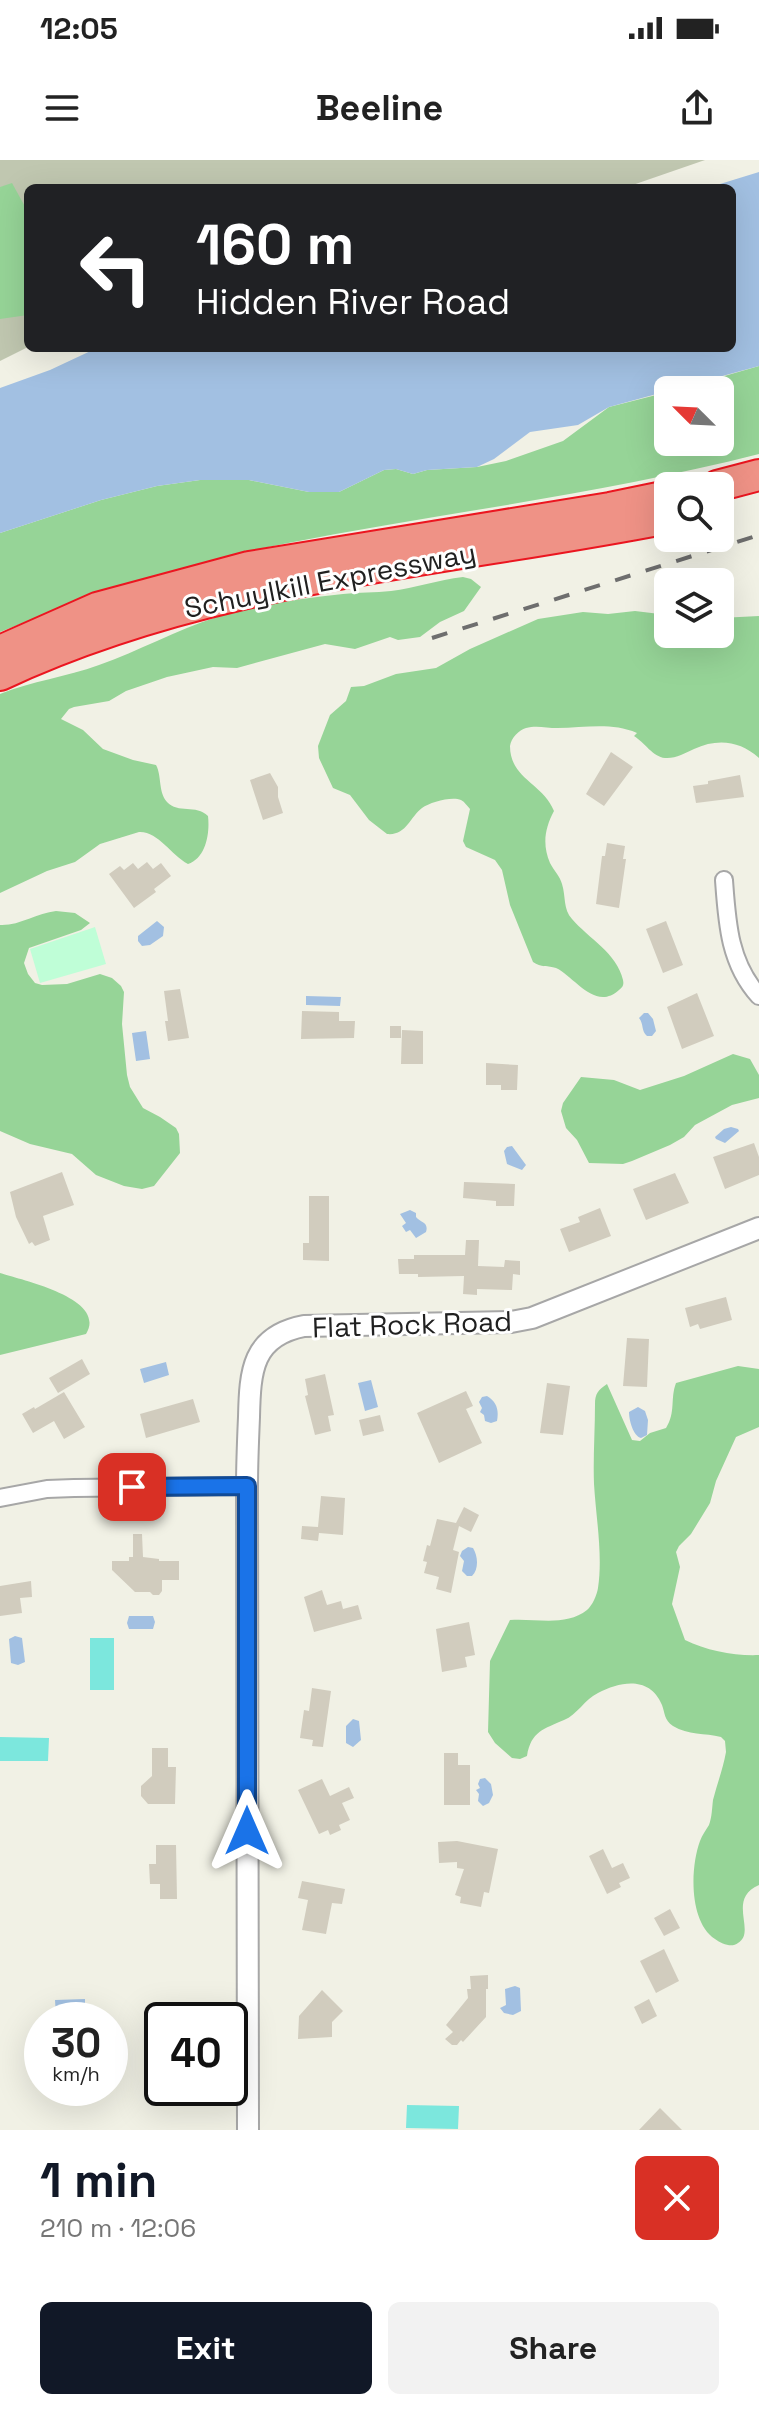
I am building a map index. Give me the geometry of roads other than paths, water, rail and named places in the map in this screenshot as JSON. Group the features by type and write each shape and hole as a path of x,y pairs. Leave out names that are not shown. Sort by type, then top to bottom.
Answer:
{"highway":[{"path":"734,482 759,475"},
{"path":"734,501 759,495"},
{"name":"Schuylkill Expressway","path":"0,651 97,608 249,567 654,499"},
{"name":"Schuylkill Expressway","path":"0,675 121,627 219,598 354,571 654,521"}],"street":[{"path":"724,880 726,915 735,959 743,976 759,996"},
{"name":"Flat Rock Road","path":"248,2130 247,1486 249,1380 261,1350 274,1337 304,1326 511,1322 532,1318 759,1228"},
{"path":"0,1498 47,1489 247,1486"}],"railway":[{"path":"432,638 759,535"}]}
